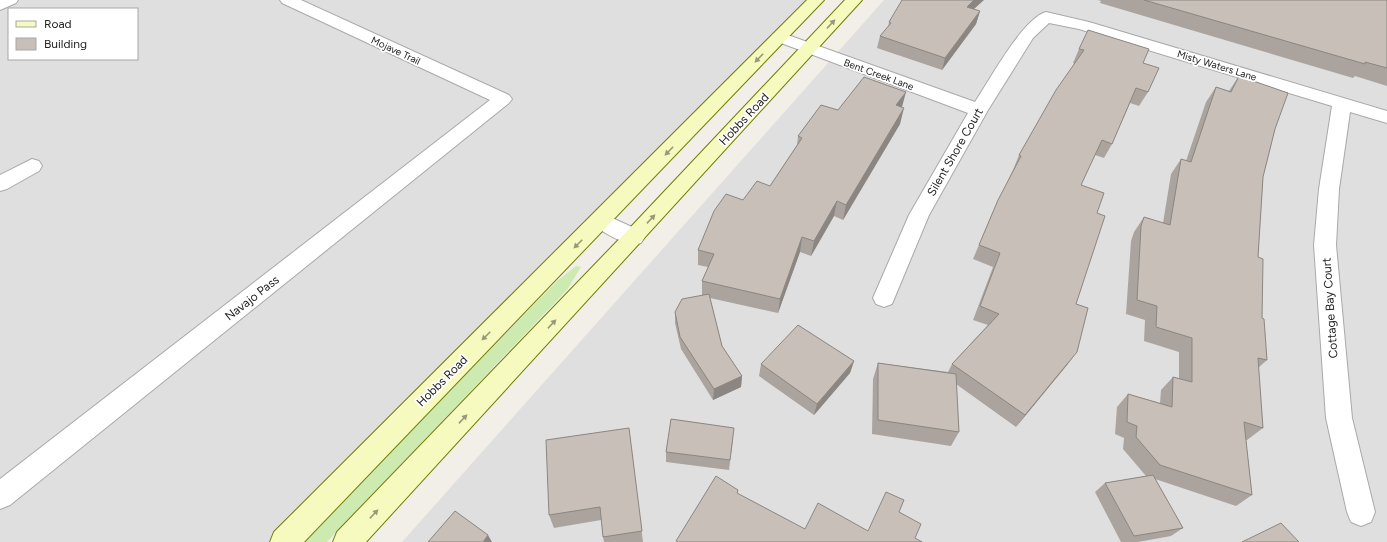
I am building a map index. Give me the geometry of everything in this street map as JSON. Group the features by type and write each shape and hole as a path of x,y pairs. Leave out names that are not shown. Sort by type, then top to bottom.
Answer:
{"street":[{"path":"0,5 10,0"},
{"name":"Mojave Trail","path":"288,0 310,4 503,99"},
{"name":"Hobbs Road","path":"284,542 816,0"},
{"name":"Hobbs Road","path":"347,542 634,237 854,0"},
{"name":"Misty Waters Lane","path":"1046,17 1083,25 1387,117"},
{"name":"Silent Shore Court","path":"884,298 919,215 979,110 1027,35 1046,17"},
{"name":"Bent Creek Lane","path":"779,37 808,49 979,110"},
{"name":"Navajo Pass","path":"0,496 503,99"},
{"name":"Cottage Bay Court","path":"1342,103 1329,189 1325,245 1339,418 1361,512"},
{"path":"0,184 32,166"},
{"path":"601,220 634,237"}],"shaded area":[{"path":"0,0 817,0 282,542 0,542"},
{"path":"884,0 1387,0 1387,542 402,542"}],"green space":[{"path":"576,266 581,267 567,290 327,542 303,542 557,281"}],"building":[{"path":"902,0 974,0 967,7 980,11 945,58 880,36 891,23 889,22"},
{"path":"1144,0 1387,0 1387,68 1365,62 1365,64"},
{"path":"1088,30 1149,49 1143,63 1159,68 1148,92 1136,88 1112,144 1102,140 1081,185 1104,193 1097,213 1105,216 1076,304 1088,308 1077,352 1025,415 952,364 999,314 980,306 1000,253 979,245 998,200 1021,156 1019,155 1056,90 1084,50 1079,49"},
{"path":"1239,76 1288,93 1275,129 1263,177 1258,257 1263,259 1262,318 1264,319 1267,360 1258,358 1263,428 1244,422 1252,495 1160,465 1136,437 1137,426 1127,422 1128,394 1172,407 1173,377 1192,382 1192,338 1156,327 1157,306 1137,300 1141,226 1144,217 1170,225 1181,159 1191,162 1216,87 1231,92"},
{"path":"864,77 906,92 896,105 904,108 846,205 837,201 814,241 802,237 780,299 702,281 714,254 698,250 714,211 726,194 743,200 757,181 770,186 802,138 798,136 821,105 838,110"},
{"path":"709,294 722,346 742,376 714,389 680,337 675,312 682,299"},
{"path":"798,325 854,361 817,404 761,364"},
{"path":"878,363 956,374 959,432 878,420"},
{"path":"671,419 734,428 730,460 666,452"},
{"path":"629,428 642,531 603,537 600,507 549,515 546,440"},
{"path":"1153,475 1183,528 1134,536 1105,483"},
{"path":"716,476 738,490 737,493 805,529 818,503 868,531 886,492 904,500 899,512 921,524 915,538 922,542 676,541"},
{"path":"455,511 488,535 483,542 428,542"},
{"path":"1281,523 1299,542 1242,542"}]}
